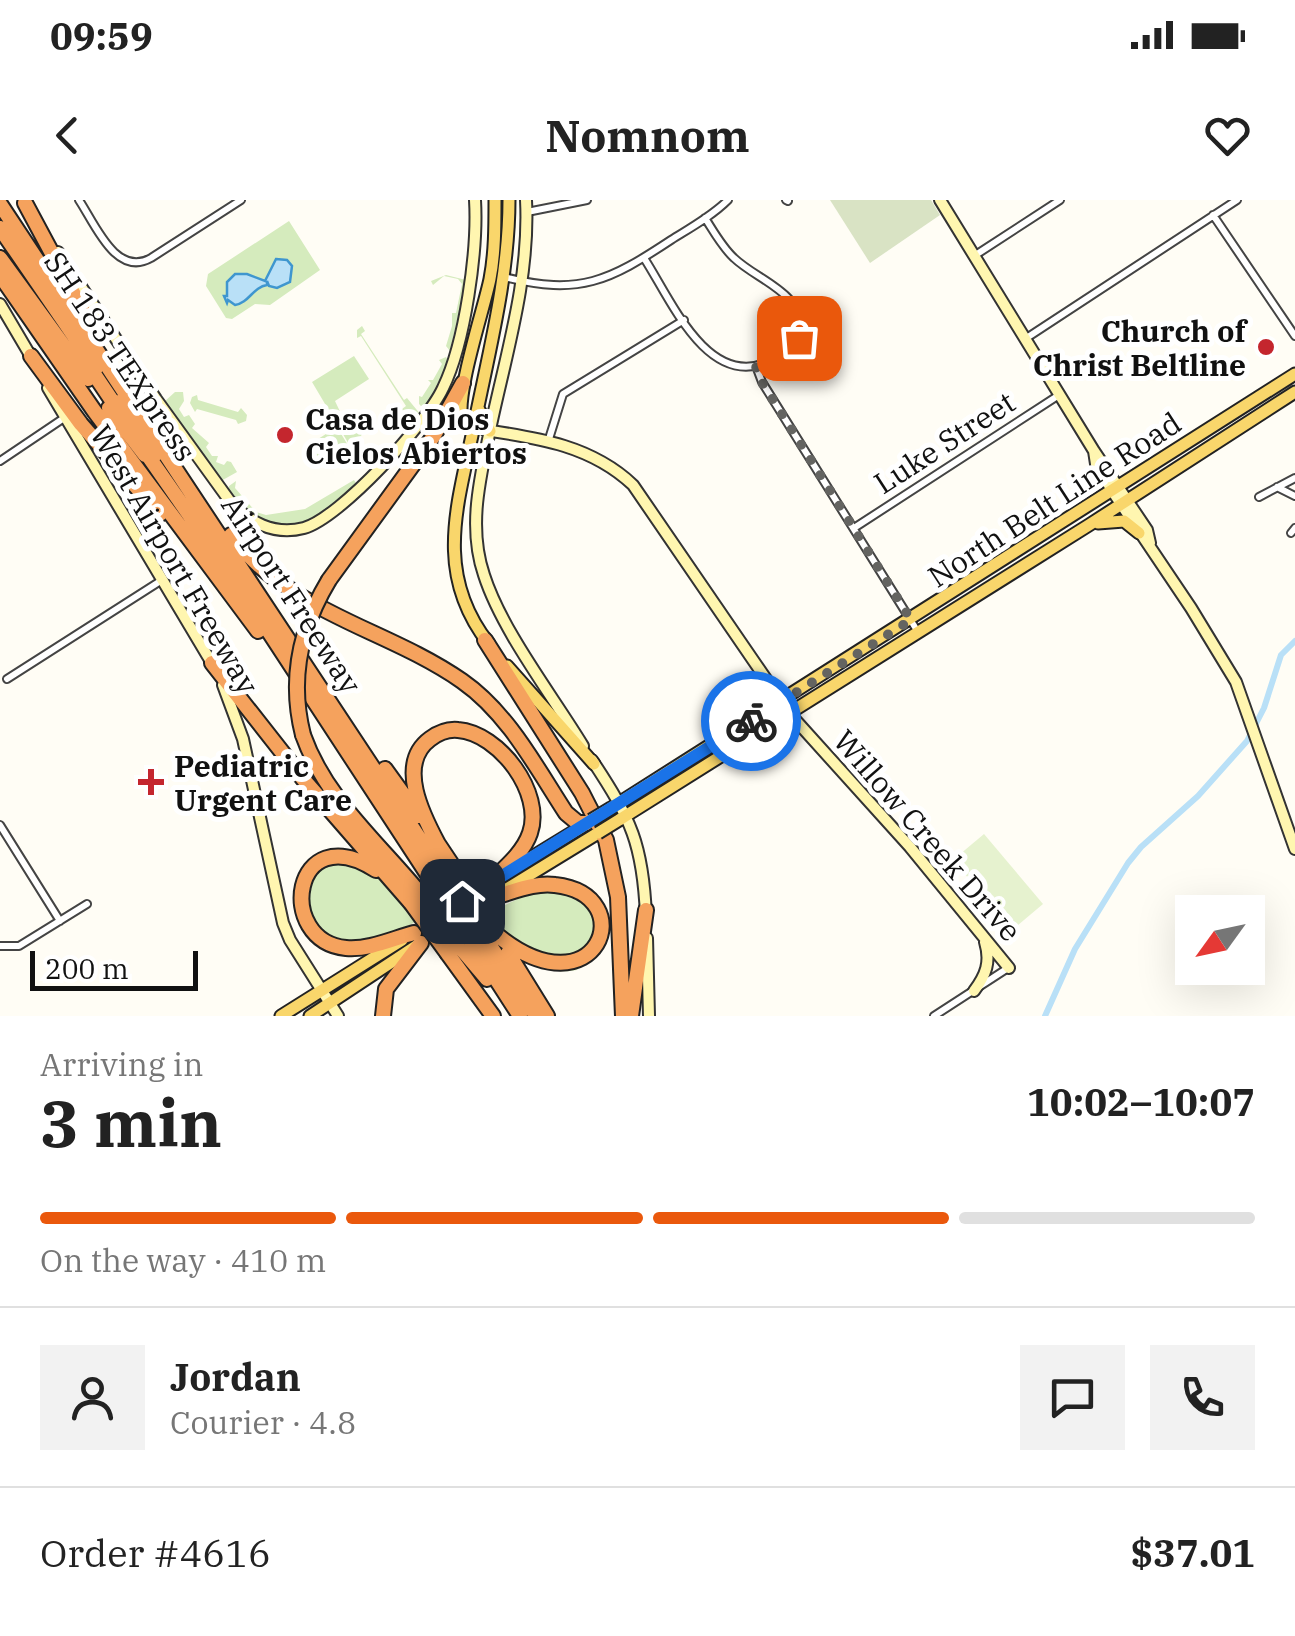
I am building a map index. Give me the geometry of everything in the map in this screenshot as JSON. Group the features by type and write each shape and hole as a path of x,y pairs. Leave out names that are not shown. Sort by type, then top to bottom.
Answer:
{"highway":[{"path":"24,201 115,368 126,396"},
{"name":"Airport Freeway","path":"0,204 342,719 435,888"},
{"name":"SH 183 TEXpress","path":"0,228 232,566 435,888"},
{"name":"SH 183 TEXpress","path":"0,238 245,595 435,888"},
{"path":"0,258 158,470"},
{"name":"Airport Freeway","path":"0,275 94,412 228,588 435,888 536,1016"},
{"path":"31,356 81,424 204,566 228,588"},
{"path":"463,383 433,437 317,600 301,646 296,692 303,735 316,768 336,798 435,888 523,1016"},
{"path":"183,478 272,579 311,604 441,668 476,692 506,724 566,813 592,826"},
{"path":"485,640 582,793 606,840 618,897 623,1016"},
{"path":"212,663 304,780 397,886"},
{"path":"342,719 371,751 438,844"},
{"path":"435,888 438,844 418,798 414,765 424,743 445,731 457,730 481,738 505,758 524,785 533,810 530,836 490,891"},
{"path":"417,938 361,948 337,946 309,924 300,901 301,889 309,870 337,855 366,863 397,886 435,888"},
{"path":"474,940 541,972 564,976 576,974 599,953 602,934 595,910 578,892 544,884 490,891"},
{"path":"632,1016 646,910"},
{"path":"384,1016 386,989 417,938"},
{"path":"474,940 463,976 478,1016"},
{"path":"474,940 547,1016"},
{"name":"Airport Freeway","path":"474,940 486,978 511,1016"},
{"path":"463,976 493,1016"}],"main road":[{"path":"473,428 460,419 463,383 497,276 495,200"},
{"path":"509,200 478,406 456,503 453,541 458,581 485,640 594,764"},
{"name":"North Belt Line Road","path":"592,826 623,817 790,714 1116,490 1295,374"},
{"name":"North Belt Line Road","path":"281,1016 417,938 592,826 615,805 782,702 1090,526 1295,392"},
{"path":"478,406 490,431"},
{"path":"1224,420 1231,434"},
{"path":"1090,526 1116,520 1139,532"},
{"name":"North Belt Line Road","path":"333,1012 417,938"},
{"path":"312,1016 333,1012"}],"street":[{"path":"79,200 121,260 134,264 144,262 240,200"},
{"path":"24,201 156,400 229,500 238,511 278,530 298,529 328,515 426,420 443,390 452,363 472,271 475,200"},
{"path":"587,200 526,206 522,281 478,488 475,526 484,575 501,614 594,764 638,848 646,910 649,1016"},
{"path":"472,271 566,286 595,282 644,258 728,200"},
{"path":"940,200 1116,490 1146,530 1150,544"},
{"path":"974,256 1060,200"},
{"path":"1025,339 1237,200"},
{"path":"1214,215 1295,336"},
{"path":"644,258 702,347 718,360 734,366 756,366 794,346 801,333 800,317 780,289 748,270 728,252 705,218"},
{"name":"West Airport Freeway","path":"0,304 232,703 282,923 333,1012"},
{"path":"548,442 563,394 684,320"},
{"path":"756,366 762,382 915,626"},
{"name":"Luke Street","path":"854,528 1059,394"},
{"path":"0,461 64,418"},
{"name":"Willow Creek Drive","path":"473,428 548,442 595,457 637,489 790,714 865,795 1009,968"},
{"path":"1259,498 1294,478"},
{"path":"1276,487 1295,496"},
{"path":"1124,502 1139,532 1219,652 1247,709 1295,849"},
{"path":"7,679 162,580"},
{"path":"0,825 60,922"},
{"path":"0,946 19,946 88,904"},
{"path":"974,991 985,977 989,958 981,932"},
{"path":"934,1016 1009,968"}],"green space":[{"path":"830,200 931,200 940,215 870,263"},
{"path":"289,221 320,270 270,305 255,304 232,319 226,318 206,286 208,274"},
{"path":"446,275 466,280 450,351 446,346 462,284 444,276 433,285 431,281"},
{"path":"362,326 365,331 361,334 404,400 407,398 421,415 409,431 404,426 402,409 406,406 361,336 357,338 357,330"},
{"path":"354,356 369,379 335,401 344,420 355,414 366,431 350,446 312,382"},
{"path":"446,357 449,362 425,410 419,404 419,396 422,397 431,383 428,380 433,380 442,364 439,360"},
{"path":"175,392 183,392 184,401 179,409 184,417 189,415 195,424 192,428 209,443 206,447 212,456 218,456 216,462 231,462 237,472 221,481 164,402"},
{"path":"197,395 198,400 238,412 241,408 247,415 246,421 238,424 236,420 197,409 195,412 190,403"},
{"path":"337,427 349,447 330,462 318,461 314,455 319,448 318,439"},
{"path":"354,480 357,485 324,514 293,527 262,521 228,492 236,481 235,488 256,512 266,515 305,509"},
{"path":"984,834 1043,904 1012,930 953,860"},
{"path":"342,860 377,876 418,920 390,936 358,944 338,940 321,930 310,914 308,888 315,870"},
{"path":"551,890 575,899 593,916 596,951 577,970 549,969 537,963 516,945 490,912 535,891"}],"water":[{"path":"276,259 287,260 292,266 290,282 277,288 267,281 267,285 240,304 228,300 227,303 227,282 235,274 265,281"}],"waterway":[{"path":"1045,1016 1075,949 1128,863 1198,796 1247,741 1264,708 1281,655 1295,641"}],"way so far":[{"path":"751,721 911,620 758,376 756,366 781,355 799,338"}],"place":[{"name":"Church of Christ Beltline","path":"1266,347"},
{"name":"Casa de Dios Cielos Abiertos","path":"285,435"},
{"name":"Pediatric Urgent Care","path":"151,782"}],"route":[{"path":"462,901 751,721"}]}
